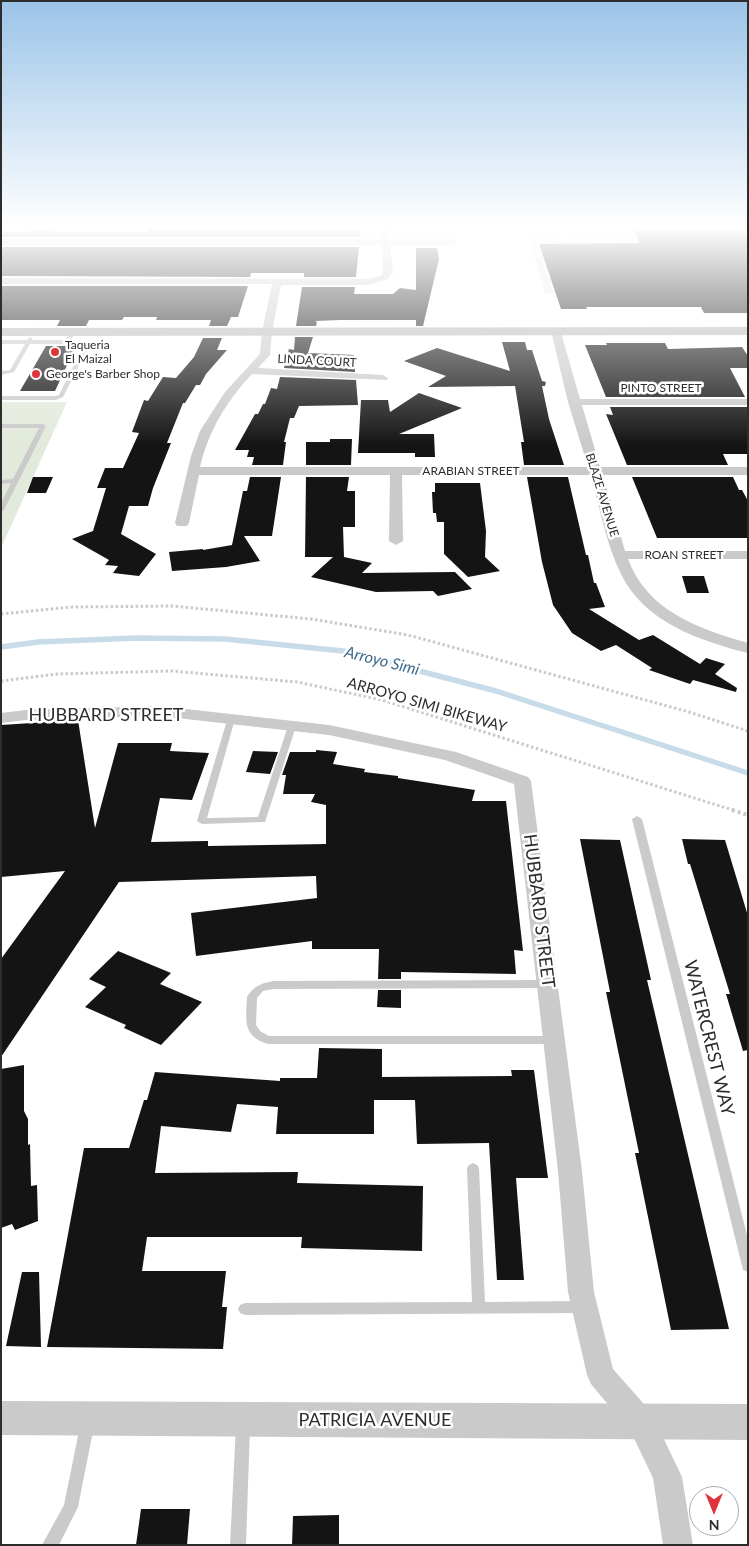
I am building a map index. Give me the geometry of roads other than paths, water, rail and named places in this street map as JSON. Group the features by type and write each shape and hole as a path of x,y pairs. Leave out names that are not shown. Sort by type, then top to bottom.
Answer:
{"main road":[{"path":"1,332 31,337 70,337 267,332 748,331"}],"street":[{"path":"182,523 203,438 211,420 249,371 265,355 273,301"},
{"name":"BLAZE AVENUE","path":"556,331 574,402 621,555 631,581 641,594 671,617 693,629 748,648"},
{"name":"LINDA COURT","path":"249,371 383,378"},
{"name":"PINTO STREET","path":"574,402 748,402"},
{"name":"ARABIAN STREET","path":"194,471 748,471"},
{"path":"396,471 396,542"},
{"name":"ROAN STREET","path":"621,555 748,555"},
{"name":"HUBBARD STREET","path":"1,718 26,715 159,711 329,730 450,756 522,781 555,1040 570,1170 581,1292 600,1375 641,1422 667,1477 678,1545"},
{"name":"PATRICIA AVENUE","path":"1,1418 748,1422"}],"lane":[{"path":"1,342 31,337"},
{"path":"1,373 12,371 31,337"},
{"path":"1,398 56,398 61,396 87,344 70,337"},
{"path":"1,426 43,426 1,510"},
{"path":"1,482 15,481"},
{"path":"231,719 202,821 262,820 292,726"},
{"name":"WATERCREST WAY","path":"637,818 748,1266"},
{"path":"548,984 274,985 260,988 252,997 250,1025 256,1034 268,1040 555,1040"},
{"path":"473,1168 479,1308"},
{"path":"245,1309 585,1307"},
{"path":"50,1545 71,1507 88,1418"},
{"path":"238,1545 244,1419"}],"waterway":[{"name":"Arroyo Simi","path":"1,647 38,642 136,638 225,639 343,651 496,691 748,773"}],"place":[{"name":"Taqueria El Maizal","path":"55,352"},
{"name":"George's Barber Shop","path":"36,374"}]}
